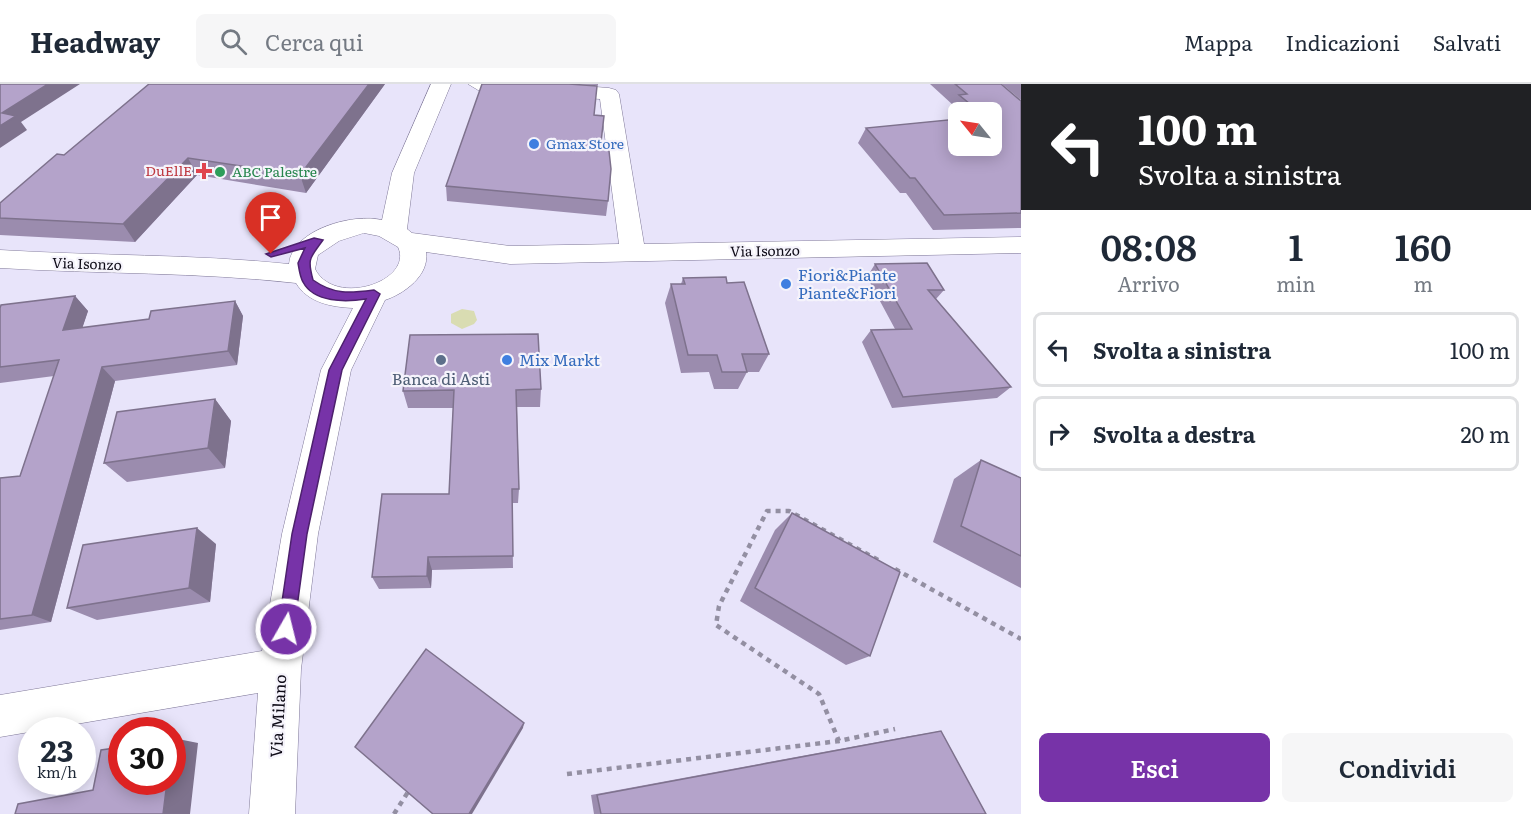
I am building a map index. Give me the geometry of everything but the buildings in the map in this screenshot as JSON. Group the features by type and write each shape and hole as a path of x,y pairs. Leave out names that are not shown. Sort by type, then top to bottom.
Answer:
{"street":[{"path":"401,236 394,205 400,175 441,84"},
{"path":"478,84 609,94 633,254"},
{"path":"349,226 380,226 401,236 413,251 407,272 394,285 374,294 347,298 313,284 305,257 318,240 349,226 376,204 400,175"},
{"name":"Via Isonzo","path":"401,236 510,255"},
{"name":"Via Isonzo","path":"175,266 252,258 297,249 318,240"},
{"name":"Via Isonzo","path":"407,272 510,255 1021,245"},
{"name":"Via Isonzo","path":"0,259 96,265 240,268 313,284"},
{"name":"Via Milano","path":"313,284 330,309 336,370"},
{"name":"Via Milano","path":"272,814 280,669 300,534 336,370 374,294"},
{"path":"0,716 280,669"}],"path":[{"path":"839,741 819,694 716,625 715,617 767,511 777,509 789,511 880,561"},
{"path":"890,566 1021,639"},
{"path":"567,774 839,741 895,729"},
{"path":"394,814 408,792"}],"green space":[{"path":"462,309 474,311 477,320 474,324 462,329 451,323 451,314"}],"place":[{"name":"Gmax Store","path":"534,144"},
{"name":"DuEllE","path":"204,171"},
{"name":"ABC Palestre","path":"220,172"},
{"name":"Fiori&Piante Piante&Fiori","path":"786,284"},
{"name":"Banca di Asti","path":"441,360"},
{"name":"Mix Markt","path":"507,360"}],"route":[{"path":"271,254 297,249 318,240 308,251 303,263 304,275 308,282 322,292 334,296 347,298 374,294 336,370 300,534 286,629"}]}
